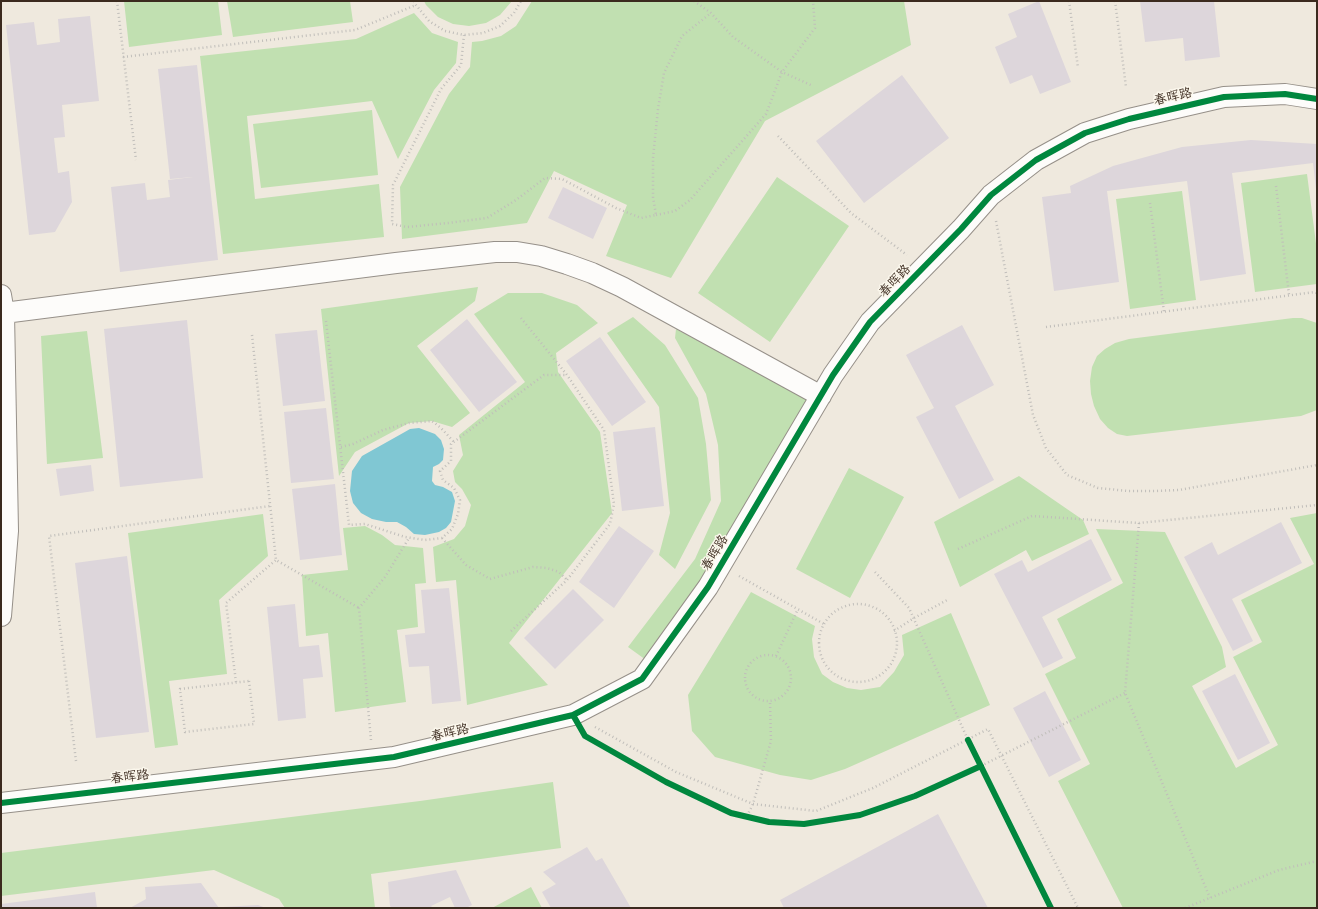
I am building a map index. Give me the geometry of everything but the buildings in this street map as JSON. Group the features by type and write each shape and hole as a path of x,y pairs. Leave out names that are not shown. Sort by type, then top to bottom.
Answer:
{"street":[{"name":"春晖路","path":"1,803 394,757 573,715 642,679 708,587 833,376 870,322 992,195 1036,160 1085,133 1129,119 1224,97 1285,94 1317,99"},
{"path":"1,616 8,531 2,304 495,252 517,252 541,256 567,264 592,273 622,287 821,396"}],"path":[{"path":"117,1 136,160"},
{"path":"414,1 429,21 445,31 464,35 483,33 500,26 514,13 521,1"},
{"path":"694,1 711,13 733,37 782,72 813,86"},
{"path":"464,35 461,65 441,89 393,185 392,224 407,226 487,218 516,200 545,178 562,179 616,208 641,218 675,211 690,200 713,176 766,114 782,72 815,28 813,1"},
{"path":"1069,1 1078,68"},
{"path":"1115,1 1126,87"},
{"path":"123,57 355,30 416,5"},
{"path":"656,215 652,197 653,158 658,109 664,73 682,36 711,13"},
{"path":"778,136 851,213 924,267"},
{"path":"1276,186 1290,295"},
{"path":"992,195 1033,415 1046,448 1067,475 1098,488 1128,491 1154,491 1179,490 1317,465"},
{"path":"1150,203 1164,312"},
{"path":"1046,327 1290,295 1316,292 1317,294"},
{"path":"511,631 567,580 610,524 614,504 604,430 567,375 521,318"},
{"path":"326,321 349,525 365,524 409,538 425,540 442,538 452,529 458,514 460,500 454,488 443,480 440,471 451,461 451,444 544,376 567,375"},
{"path":"252,335 276,560"},
{"path":"340,447 353,444 383,430 409,423 432,421 454,442"},
{"path":"958,549 1032,516 1139,524 1317,505"},
{"path":"76,761 49,536 270,506"},
{"path":"1139,524 1125,693 1210,898"},
{"path":"373,759 359,608 385,577 409,538"},
{"path":"442,538 466,565 490,579 533,567 547,568 558,572 567,580"},
{"path":"276,560 359,608"},
{"path":"236,682 226,603 276,560"},
{"path":"720,565 824,624"},
{"path":"875,572 909,608 971,747"},
{"path":"894,631 949,599"},
{"path":"855,604 868,605 879,611 888,620 894,631 897,644 894,656 888,668 878,676 866,681 853,682 841,678 830,671 823,660 819,648 820,636 824,624 832,614 843,607 855,604"},
{"path":"776,656 798,609"},
{"path":"768,654 783,660 788,666 791,681 784,694 778,699 770,701 763,701 750,693 746,687 744,679 745,671 749,664 761,655 768,654"},
{"path":"250,681 254,724 185,732 180,689 236,682 250,681"},
{"path":"974,769 1125,693"},
{"path":"755,818 745,816 753,804 771,741 770,701"},
{"path":"573,715 676,772 753,804 816,811 873,788 988,729 1078,908"},
{"path":"978,760 984,773"},
{"path":"1185,908 1279,870 1317,861"}],"green space":[{"path":"124,1 218,1 222,35 129,47"},
{"path":"227,1 350,1 353,22 233,37"},
{"path":"424,1 512,1 500,15 486,23 469,26 453,24 438,17"},
{"path":"532,1 904,1 911,45 765,121 671,278 606,256 627,205 554,171 527,223 402,239 400,187 449,94 470,67 472,42 501,36 516,26"},
{"path":"414,13 432,33 458,42 456,63 434,90 398,159 372,101 247,116 255,199 379,184 384,237 223,254 200,56 356,39"},
{"path":"372,110 378,175 261,188 253,124"},
{"path":"1307,174 1317,251 1317,284 1255,292 1241,183"},
{"path":"777,177 849,226 770,342 698,293"},
{"path":"1182,191 1196,300 1130,309 1116,199"},
{"path":"478,287 475,301 417,346 470,413 452,427 432,421 409,423 355,452 339,476 321,309"},
{"path":"508,293 542,293 577,305 598,323 556,353 558,372 600,432 612,513 509,643 548,685 467,705 456,580 436,582 433,547 454,539 465,526 471,505 462,489 455,482 453,471 463,455 459,435 525,382 474,314"},
{"path":"633,317 665,345 698,398 706,444 711,500 675,569 659,555 670,513 659,407 607,333"},
{"path":"1302,318 1317,323 1317,410 1301,416 1127,436 1117,434 1108,428 1100,419 1094,406 1091,394 1090,381 1092,367 1097,356 1115,343 1129,339"},
{"path":"676,329 808,399 706,580 646,660 628,647 695,559 721,501 718,445 706,394 675,338"},
{"path":"87,331 103,458 47,464 41,336"},
{"path":"849,468 904,497 850,598 796,569"},
{"path":"1019,476 1083,520 1089,534 1032,561 1026,550 960,587 934,522"},
{"path":"1317,513 1317,908 1123,908 1058,781 1090,764 1045,674 1076,658 1057,619 1123,583 1096,529 1165,532 1222,647 1226,667 1192,686 1236,768 1278,745 1233,657 1262,642 1241,600 1314,564 1290,518"},
{"path":"263,514 268,556 219,600 227,674 169,681 178,745 155,748 128,533"},
{"path":"365,526 382,535 395,545 423,548 426,583 415,584 418,627 397,630 406,702 335,712 328,633 306,636 302,575 348,570 343,528"},
{"path":"751,592 815,626 812,639 814,657 822,674 833,682 847,688 861,690 880,687 894,672 904,655 902,635 951,613 990,705 845,769 811,780 780,775 715,757 692,731 688,695"},
{"path":"553,782 561,848 371,874 375,908 285,908 279,899 214,870 1,896 1,853 420,801"},
{"path":"531,887 542,908 492,908"}],"water":[{"path":"419,428 435,434 441,440 444,449 443,460 433,467 432,481 435,485 452,492 455,501 451,522 446,528 439,532 425,535 414,534 397,522 386,522 372,519 361,513 353,503 350,491 352,471 362,456 410,429"}],"cycle path":[{"path":"1,803 394,757 573,715 642,679 708,587 833,375 870,322 961,229 991,195 1036,160 1085,133 1129,119 1224,97 1285,94 1317,99"},
{"path":"573,715 585,736 666,782 731,813 769,822 804,824 860,815 915,796 981,766"},
{"path":"968,740 1051,908"}]}
